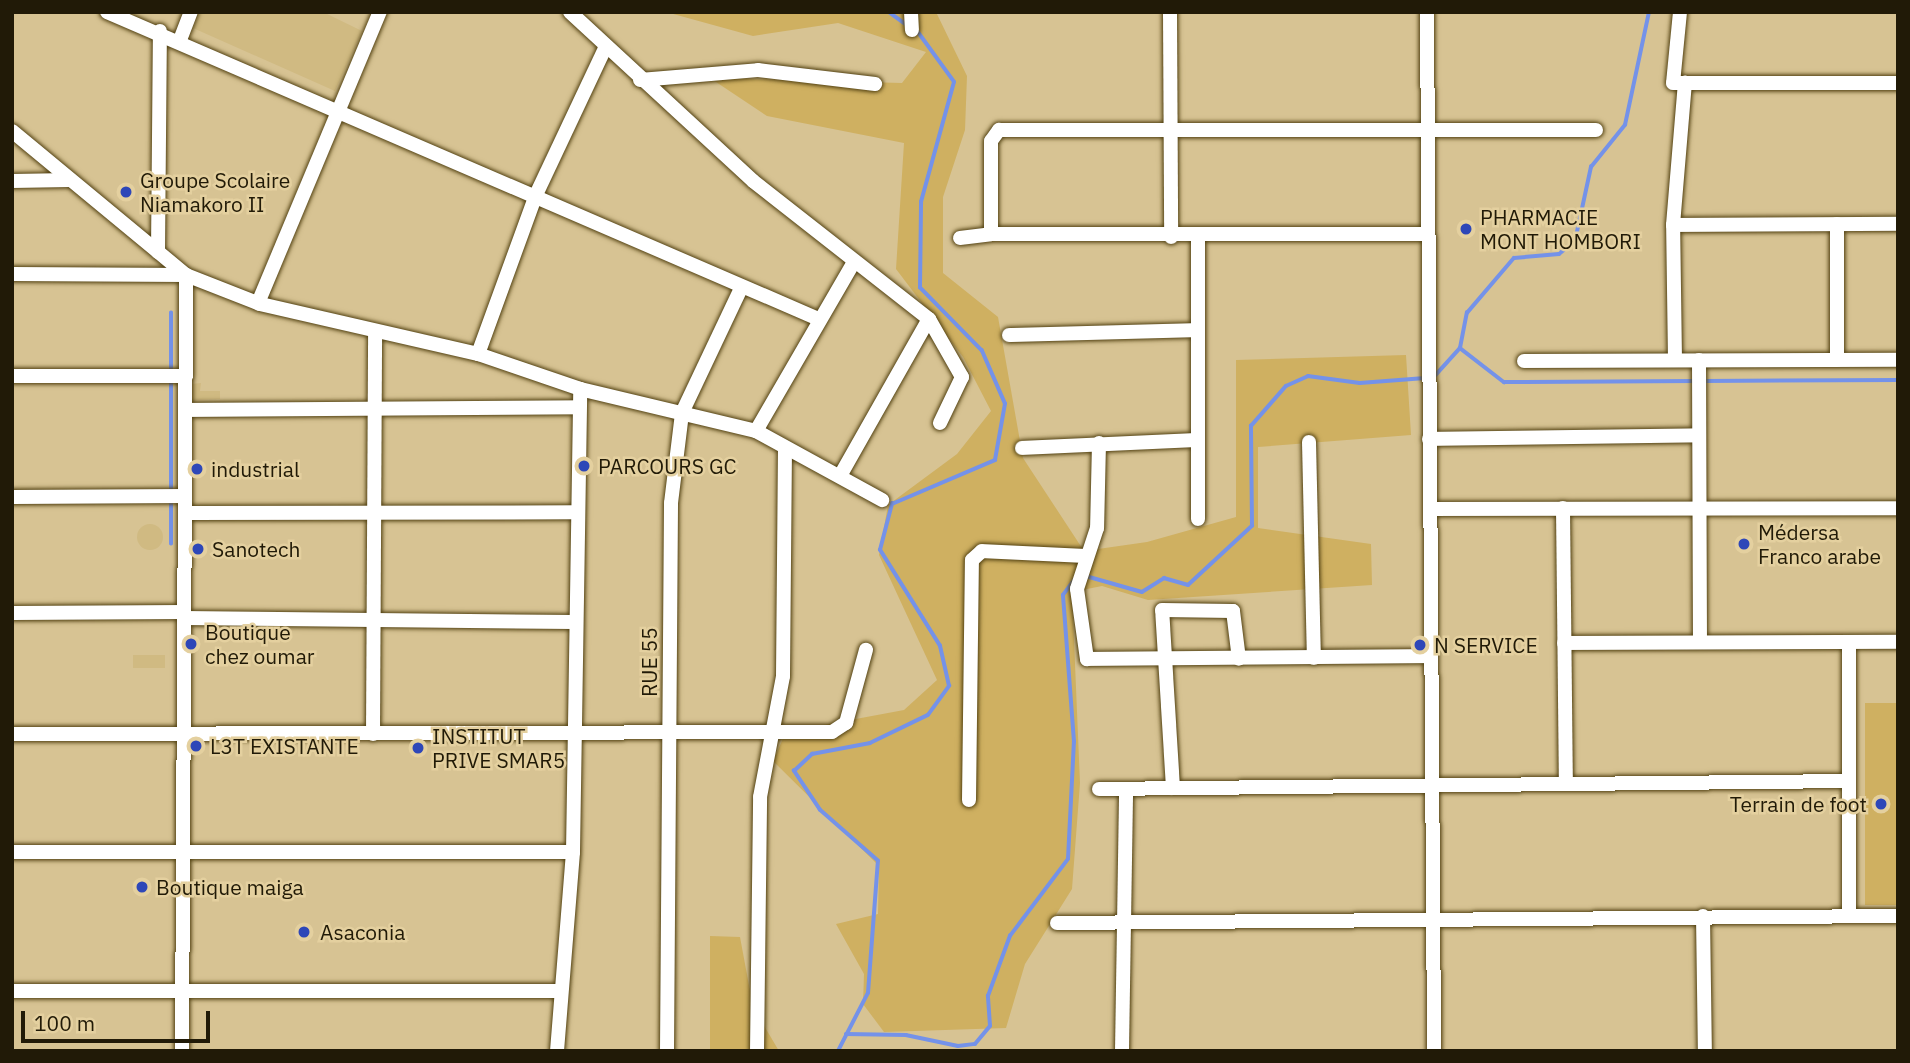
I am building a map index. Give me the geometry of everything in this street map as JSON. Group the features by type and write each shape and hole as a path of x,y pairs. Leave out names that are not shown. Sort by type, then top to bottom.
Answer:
{"street":[{"path":"107,12 160,31 741,288 816,318"},
{"path":"180,40 191,12"},
{"path":"258,303 380,12"},
{"path":"570,12 640,80 854,262 929,319 962,377 940,423"},
{"path":"911,12 912,30"},
{"path":"1170,12 1171,237"},
{"path":"1427,12 1434,1051"},
{"path":"1680,12 1673,83 1898,83"},
{"path":"158,252 160,31"},
{"path":"478,354 536,197 605,48"},
{"path":"640,80 758,71 875,84"},
{"path":"1675,360 1673,225 1685,83"},
{"path":"991,234 991,141 999,130 1596,130"},
{"path":"12,131 186,275 258,303 374,334 478,354 580,389 756,431 882,500"},
{"path":"12,181 70,180"},
{"path":"1837,224 1837,360"},
{"path":"1673,225 1898,224"},
{"path":"960,238 991,234 1198,238 1428,234"},
{"path":"1198,238 1194,330 1198,519"},
{"path":"756,431 816,318 854,262"},
{"path":"12,274 186,275"},
{"path":"182,1051 186,275"},
{"name":"RUE 55","path":"667,1051 671,503 682,413 741,288"},
{"path":"840,476 929,319"},
{"path":"1009,335 1194,330"},
{"path":"373,734 374,334"},
{"path":"1699,360 1700,642"},
{"path":"1524,361 1898,360"},
{"path":"12,376 186,376"},
{"path":"557,1051 559,990 573,852 575,512 580,389"},
{"path":"186,410 372,405 578,407"},
{"path":"1429,439 1699,435"},
{"path":"1022,447 1195,440"},
{"path":"1309,442 1314,658"},
{"path":"1099,443 1097,528 1084,556 1077,589 1084,655 1091,660 1430,656"},
{"path":"757,1051 760,797 775,735 783,676 785,448"},
{"path":"12,497 185,496"},
{"path":"1430,509 1898,508"},
{"path":"1563,509 1566,784"},
{"path":"185,513 575,512"},
{"path":"970,800 972,560 982,551 1084,556"},
{"path":"1172,788 1162,610 1228,608 1236,617 1239,659"},
{"path":"12,613 574,622"},
{"path":"1849,642 1849,916"},
{"path":"1564,643 1898,642"},
{"path":"12,734 775,735 841,730 866,650"},
{"path":"1099,789 1849,781"},
{"path":"1122,1051 1126,789"},
{"path":"12,852 573,852"},
{"path":"1703,916 1705,1051"},
{"path":"1057,923 1125,918 1898,916"},
{"path":"12,991 559,990"}],"shaded area":[{"path":"201,12 323,12 362,31 335,91 193,28"},
{"path":"666,12 936,12 967,76 965,130 943,197 943,273 998,317 1023,458 1084,551 1147,542 1236,517 1236,360 1406,355 1411,435 1258,447 1258,528 1371,544 1372,585 1148,600 1102,586 1072,592 1080,783 1072,889 1025,964 1006,1028 884,1032 863,1004 864,974 836,924 878,914 879,866 773,761 786,732 904,710 937,680 879,555 888,505 957,454 991,411 963,357 896,269 904,143 767,116 710,78 902,83 926,52 838,23 753,36"},
{"path":"201,383 200,391 220,391 220,399 189,400 192,384"},
{"path":"150,524 159,528 163,537 159,546 150,550 141,546 137,537 141,528"},
{"path":"133,655 165,655 165,668 133,668"},
{"name":"Terrain de foot","path":"1865,703 1898,703 1898,905 1865,905"},
{"path":"710,936 740,937 753,1007 779,1051 710,1051"}],"waterway":[{"path":"889,12 907,25"},
{"path":"1433,378 1460,348 1467,313 1514,258 1559,254 1575,241 1591,167 1625,125 1649,12"},
{"path":"838,1051 868,993 878,861 820,810 794,771 812,754 870,743 928,715 949,686 940,646 880,550 892,504 995,460 1005,404 982,351 920,288 921,202 954,82 917,31"},
{"path":"171,313 171,374"},
{"path":"1460,348 1504,382 1696,381"},
{"path":"1086,576 1142,592 1164,578 1188,585 1252,526 1251,426 1286,386 1308,376 1360,383 1425,378"},
{"path":"1704,381 1898,380"},
{"path":"171,381 171,493"},
{"path":"171,500 171,544"},
{"path":"846,1034 906,1035 958,1046 975,1044 990,1026 988,996 1010,936 1068,859 1074,742 1063,595 1075,579"}],"place":[{"name":"Groupe Scolaire Niamakoro II","path":"126,192"},
{"name":"PHARMACIE MONT HOMBORI","path":"1466,229"},
{"name":"PARCOURS GC","path":"584,466"},
{"name":"industrial","path":"197,469"},
{"name":"Médersa Franco arabe","path":"1744,544"},
{"name":"Sanotech","path":"198,549"},
{"name":"Boutique chez oumar","path":"191,644"},
{"name":"N SERVICE","path":"1420,645"},
{"name":"L3T EXISTANTE","path":"196,746"},
{"name":"INSTITUT PRIVE SMAR5","path":"418,748"},
{"name":"Terrain de foot","path":"1881,804"},
{"name":"Boutique maiga","path":"142,887"},
{"name":"Asaconia","path":"304,932"}]}
